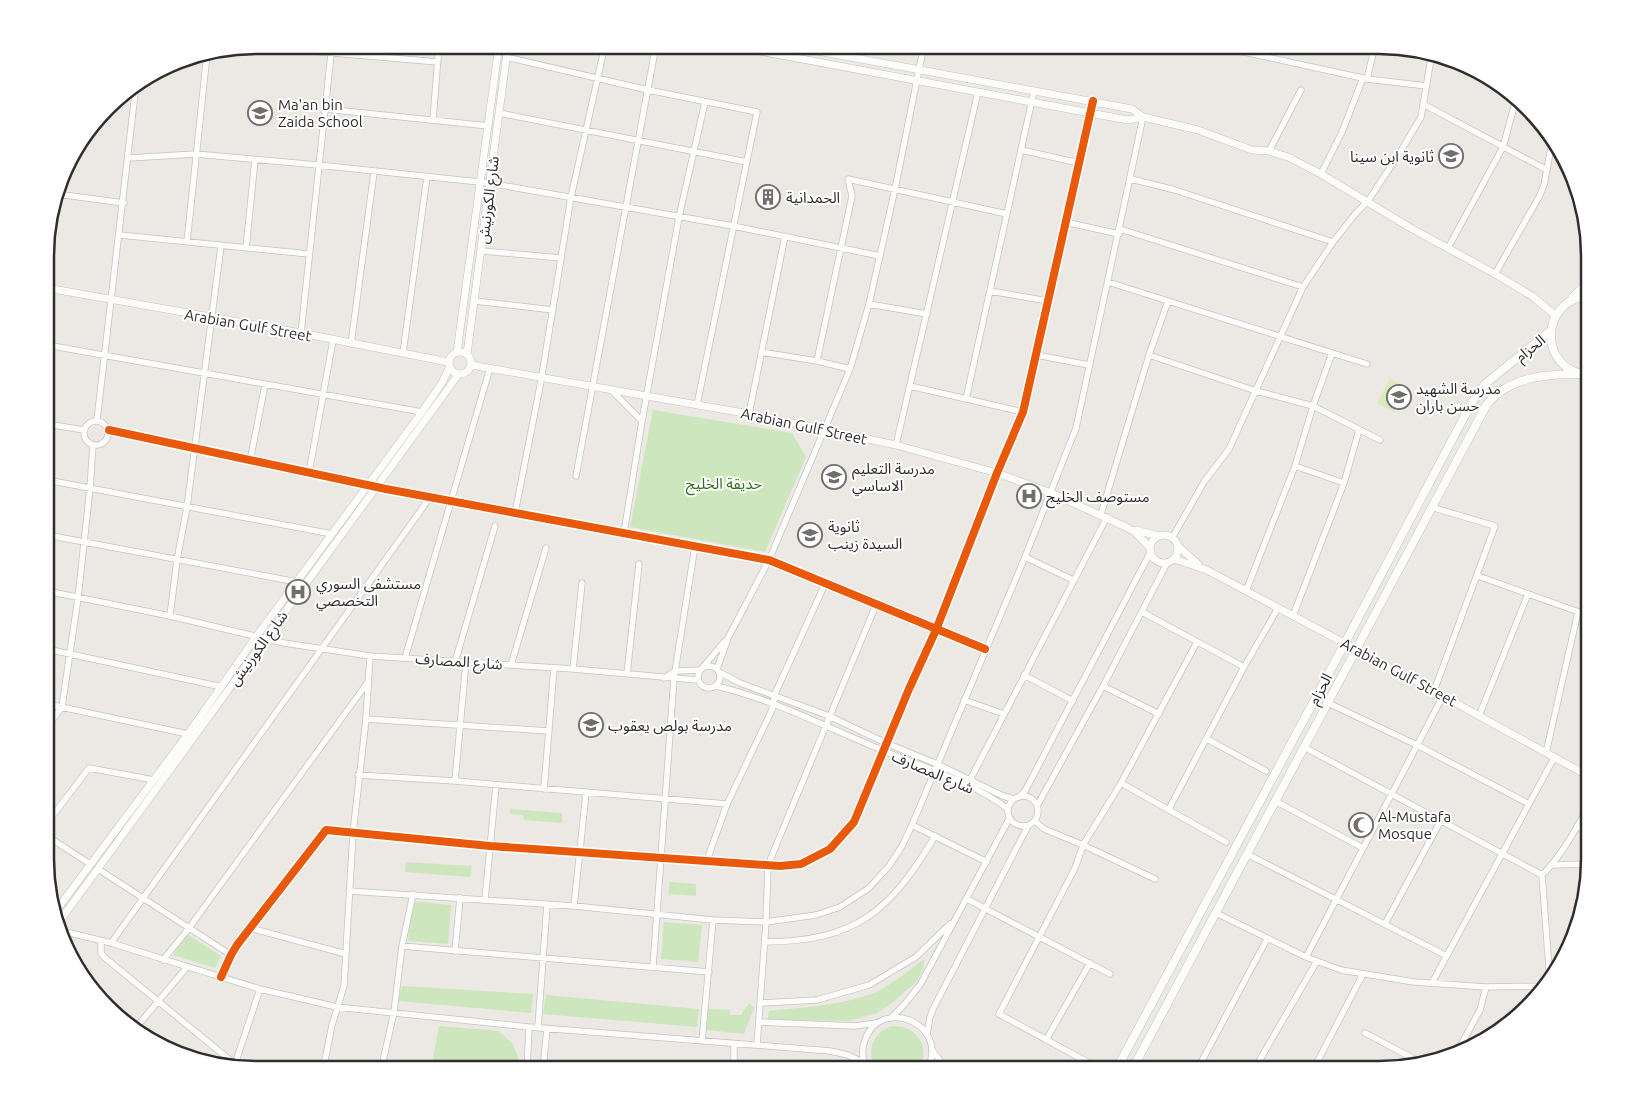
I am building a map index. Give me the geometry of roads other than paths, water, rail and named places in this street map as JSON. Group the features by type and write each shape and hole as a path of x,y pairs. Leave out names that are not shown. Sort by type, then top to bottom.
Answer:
{"main road":[{"path":"1581,289 1556,315 1550,331 1552,345 1558,358 1568,368 1581,372"},
{"path":"1565,304 1581,297"},
{"name":"الحزام","path":"1121,1061 1472,402 1485,384 1550,331"},
{"path":"1137,1061 1481,413 1494,395 1513,384 1544,375 1581,374"}],"street":[{"path":"301,334 331,54"},
{"path":"352,54 438,62"},
{"path":"433,120 438,54"},
{"name":"شارع الكورنيش","path":"457,352 498,54"},
{"name":"شارع الكورنيش","path":"467,354 476,301 506,54"},
{"path":"515,513 542,378 571,197 603,54"},
{"path":"576,476 654,54"},
{"path":"774,54 1090,114 1128,120 1143,117"},
{"path":"835,54 1132,109 1143,117 1198,130 1252,150 1269,151 1288,157 1495,274 1532,296 1556,315"},
{"path":"728,638 702,668 698,680 705,688 713,688 720,680 718,671 728,638 769,560 850,369 880,256 922,54"},
{"path":"1257,54 1365,79 1427,86"},
{"path":"1321,174 1365,79 1372,54"},
{"path":"506,57 648,90 757,112 697,405"},
{"path":"187,242 207,60"},
{"path":"1172,538 1204,482 1229,449 1303,287 1333,242 1356,212 1368,201 1401,151 1421,116 1431,61"},
{"path":"1269,151 1301,90"},
{"path":"966,399 1034,91"},
{"path":"896,445 978,92"},
{"path":"97,420 124,203 135,93"},
{"path":"221,978 231,955 250,928 326,830 490,846 780,866 801,864 830,849 854,822 909,689 936,630 997,473 1023,412 1092,101"},
{"path":"624,533 679,217 705,102"},
{"path":"1423,104 1547,170"},
{"path":"1448,248 1503,147 1514,105"},
{"path":"325,109 489,126"},
{"path":"499,114 747,162"},
{"path":"349,891 574,906 713,920 766,922 816,914 840,907 869,888 889,866 902,846 912,825 1025,557 1076,428 1120,231 1143,117"},
{"path":"1495,274 1538,198 1547,170 1551,149"},
{"path":"1021,150 1079,163"},
{"path":"129,158 196,154 490,184 626,206 880,256"},
{"path":"246,248 255,160"},
{"path":"351,344 374,172"},
{"path":"402,353 427,177"},
{"path":"817,361 852,196 848,179 1007,214"},
{"path":"1130,179 1174,190 1333,242"},
{"path":"63,195 124,203"},
{"path":"1066,222 1120,231 1303,287"},
{"path":"120,234 309,254"},
{"path":"749,414 785,236"},
{"path":"170,616 195,449 221,246"},
{"path":"482,251 561,258"},
{"path":"1108,282 1368,364"},
{"name":"Arabian Gulf Street","path":"54,289 402,353 449,365"},
{"path":"990,291 1048,301"},
{"path":"476,301 552,310"},
{"path":"970,780 1074,580 1104,516 1149,355 1168,301"},
{"path":"868,304 926,314"},
{"path":"309,473 333,340"},
{"path":"54,347 422,412"},
{"path":"457,352 467,354 471,365 467,372 458,375 454,373 449,365 451,356 457,352"},
{"path":"761,352 817,361 850,369"},
{"path":"1246,590 1295,466 1313,406 1332,353"},
{"path":"1036,354 1089,366"},
{"path":"1149,355 1256,391 1313,406 1380,440"},
{"name":"شارع الكورنيش","path":"60,906 188,734 256,636 422,412 442,383 449,365"},
{"name":"Arabian Gulf Street","path":"471,365 749,414 896,445 997,473 1051,492 1136,532 1157,561 1171,561 1207,570"},
{"path":"405,658 490,368"},
{"name":"شارع الكورنيش","path":"62,918 264,638 458,375"},
{"path":"250,461 265,385"},
{"path":"910,386 1023,412"},
{"path":"611,390 642,422"},
{"path":"54,718 62,707 78,598 90,488 93,445 85,437 84,430 88,423 97,420 105,424 109,430 108,438 101,444 93,445"},
{"path":"54,425 84,430"},
{"path":"109,430 309,473 769,560 985,650"},
{"path":"1293,616 1344,484 1359,430"},
{"path":"1295,466 1344,484"},
{"path":"54,481 332,534"},
{"path":"111,943 323,650 431,496"},
{"path":"1431,507 1495,526 1434,691"},
{"path":"455,662 495,526"},
{"name":"Arabian Gulf Street","path":"1126,527 1172,538 1187,555 1207,570 1434,691 1581,772"},
{"path":"891,1018 920,985 1009,819 1008,809 1026,791 1154,539 1158,536"},
{"path":"54,537 297,582"},
{"path":"653,967 674,678 695,546"},
{"path":"1037,806 1142,612 1178,551 1178,546"},
{"path":"511,665 546,548"},
{"path":"1025,557 1074,580"},
{"path":"627,674 639,564"},
{"path":"1478,576 1581,613"},
{"path":"573,669 582,583"},
{"path":"707,860 727,804 774,704 774,696 824,584"},
{"name":"شارع المصارف","path":"54,593 323,650 370,656 573,669 698,680"},
{"path":"1479,716 1528,594"},
{"path":"756,1045 765,942 768,865 876,605"},
{"path":"1169,809 1244,667 1278,608"},
{"path":"1142,612 1244,667"},
{"path":"1546,753 1578,612"},
{"path":"1085,1061 999,1014 1074,868 1083,845 1121,783 1197,642"},
{"path":"54,650 222,687"},
{"path":"325,1061 332,1024 344,986 353,833 358,775 366,719 370,656"},
{"path":"455,781 466,662"},
{"path":"664,678 675,671 710,666 774,696 829,716 886,744 937,764 1003,796 1028,797 1035,802 1038,814 1035,821 1028,826 933,1009 927,1034"},
{"path":"544,789 554,668"},
{"path":"1024,675 1072,701"},
{"path":"163,960 189,928 368,682"},
{"name":"شارع المصارف","path":"716,686 774,704 825,725 973,788 1008,809"},
{"path":"1103,686 1159,714"},
{"path":"1306,958 1443,696"},
{"path":"964,700 1004,714"},
{"path":"1328,702 1417,745 1529,804"},
{"path":"54,705 188,734"},
{"path":"366,719 549,731"},
{"path":"1207,739 1266,771"},
{"path":"1304,747 1440,822 1542,875"},
{"path":"1432,983 1554,758"},
{"path":"54,814 89,768 154,780"},
{"path":"358,775 455,781 727,804"},
{"path":"1121,783 1226,842"},
{"path":"485,900 496,785"},
{"path":"574,906 586,793"},
{"path":"1275,801 1363,848"},
{"path":"1009,819 1016,825 1028,826"},
{"path":"1549,969 1542,875 1552,865 1581,819"},
{"path":"1035,821 1044,829 1155,879"},
{"path":"1385,924 1440,822"},
{"path":"912,825 987,862"},
{"path":"1577,826 1581,828"},
{"path":"765,942 793,942 824,936 853,926 867,918 900,890 935,836"},
{"path":"54,841 90,864"},
{"path":"1247,854 1446,956"},
{"path":"1552,865 1581,864"},
{"path":"98,869 231,955"},
{"path":"383,1061 394,1012 402,946 412,894"},
{"path":"454,951 460,898"},
{"path":"967,899 1110,974"},
{"path":"538,1027 547,905"},
{"path":"1216,913 1306,958 1341,970 1397,980 1486,988 1536,986"},
{"path":"760,1003 817,1000 869,985 916,957 955,919"},
{"path":"702,1041 713,920"},
{"path":"250,928 346,954"},
{"path":"67,932 111,943 260,989 337,1007 547,1028 830,1051 848,1055 857,1061"},
{"path":"1202,1061 1267,939"},
{"path":"101,942 101,953 104,957 230,1060"},
{"path":"402,946 709,972"},
{"path":"1259,1061 1316,961"},
{"path":"1046,1040 1090,963"},
{"path":"139,1024 187,967"},
{"path":"1318,1061 1363,974"},
{"path":"1463,1042 1480,1010 1486,988"},
{"path":"236,1061 260,989"},
{"path":"759,1022 855,1026 870,1025 891,1018 901,1017 912,1020 927,1034 932,1050 931,1061"},
{"path":"864,1061 862,1052 864,1042 869,1032 881,1021"},
{"path":"528,1061 529,1026"},
{"path":"543,1061 547,1028"},
{"path":"1365,1033 1413,1058"},
{"path":"734,1044 734,1061"},
{"path":"932,1050 940,1061"}],"place":[{"name":"Ma'an bin Zaida School","path":"260,113"},
{"name":"ثانوية ابن سينا","path":"1451,156"},
{"name":"الحمدانية","path":"768,197"},
{"name":"مدرسة الشهيد حسن باران","path":"1399,397"},
{"name":"مدرسة التعليم الاساسي","path":"834,477"},
{"name":"مستوصف الخليج","path":"1029,496"},
{"name":"ثانوية السيدة زينب","path":"810,535"},
{"name":"مستشفى السوري التخصصي","path":"298,592"},
{"name":"مدرسة بولص يعقوب","path":"591,725"},
{"name":"Al-Mustafa Mosque","path":"1361,825"}],"park label":[{"name":"حديقة الخليج","path":"724,483"}]}
